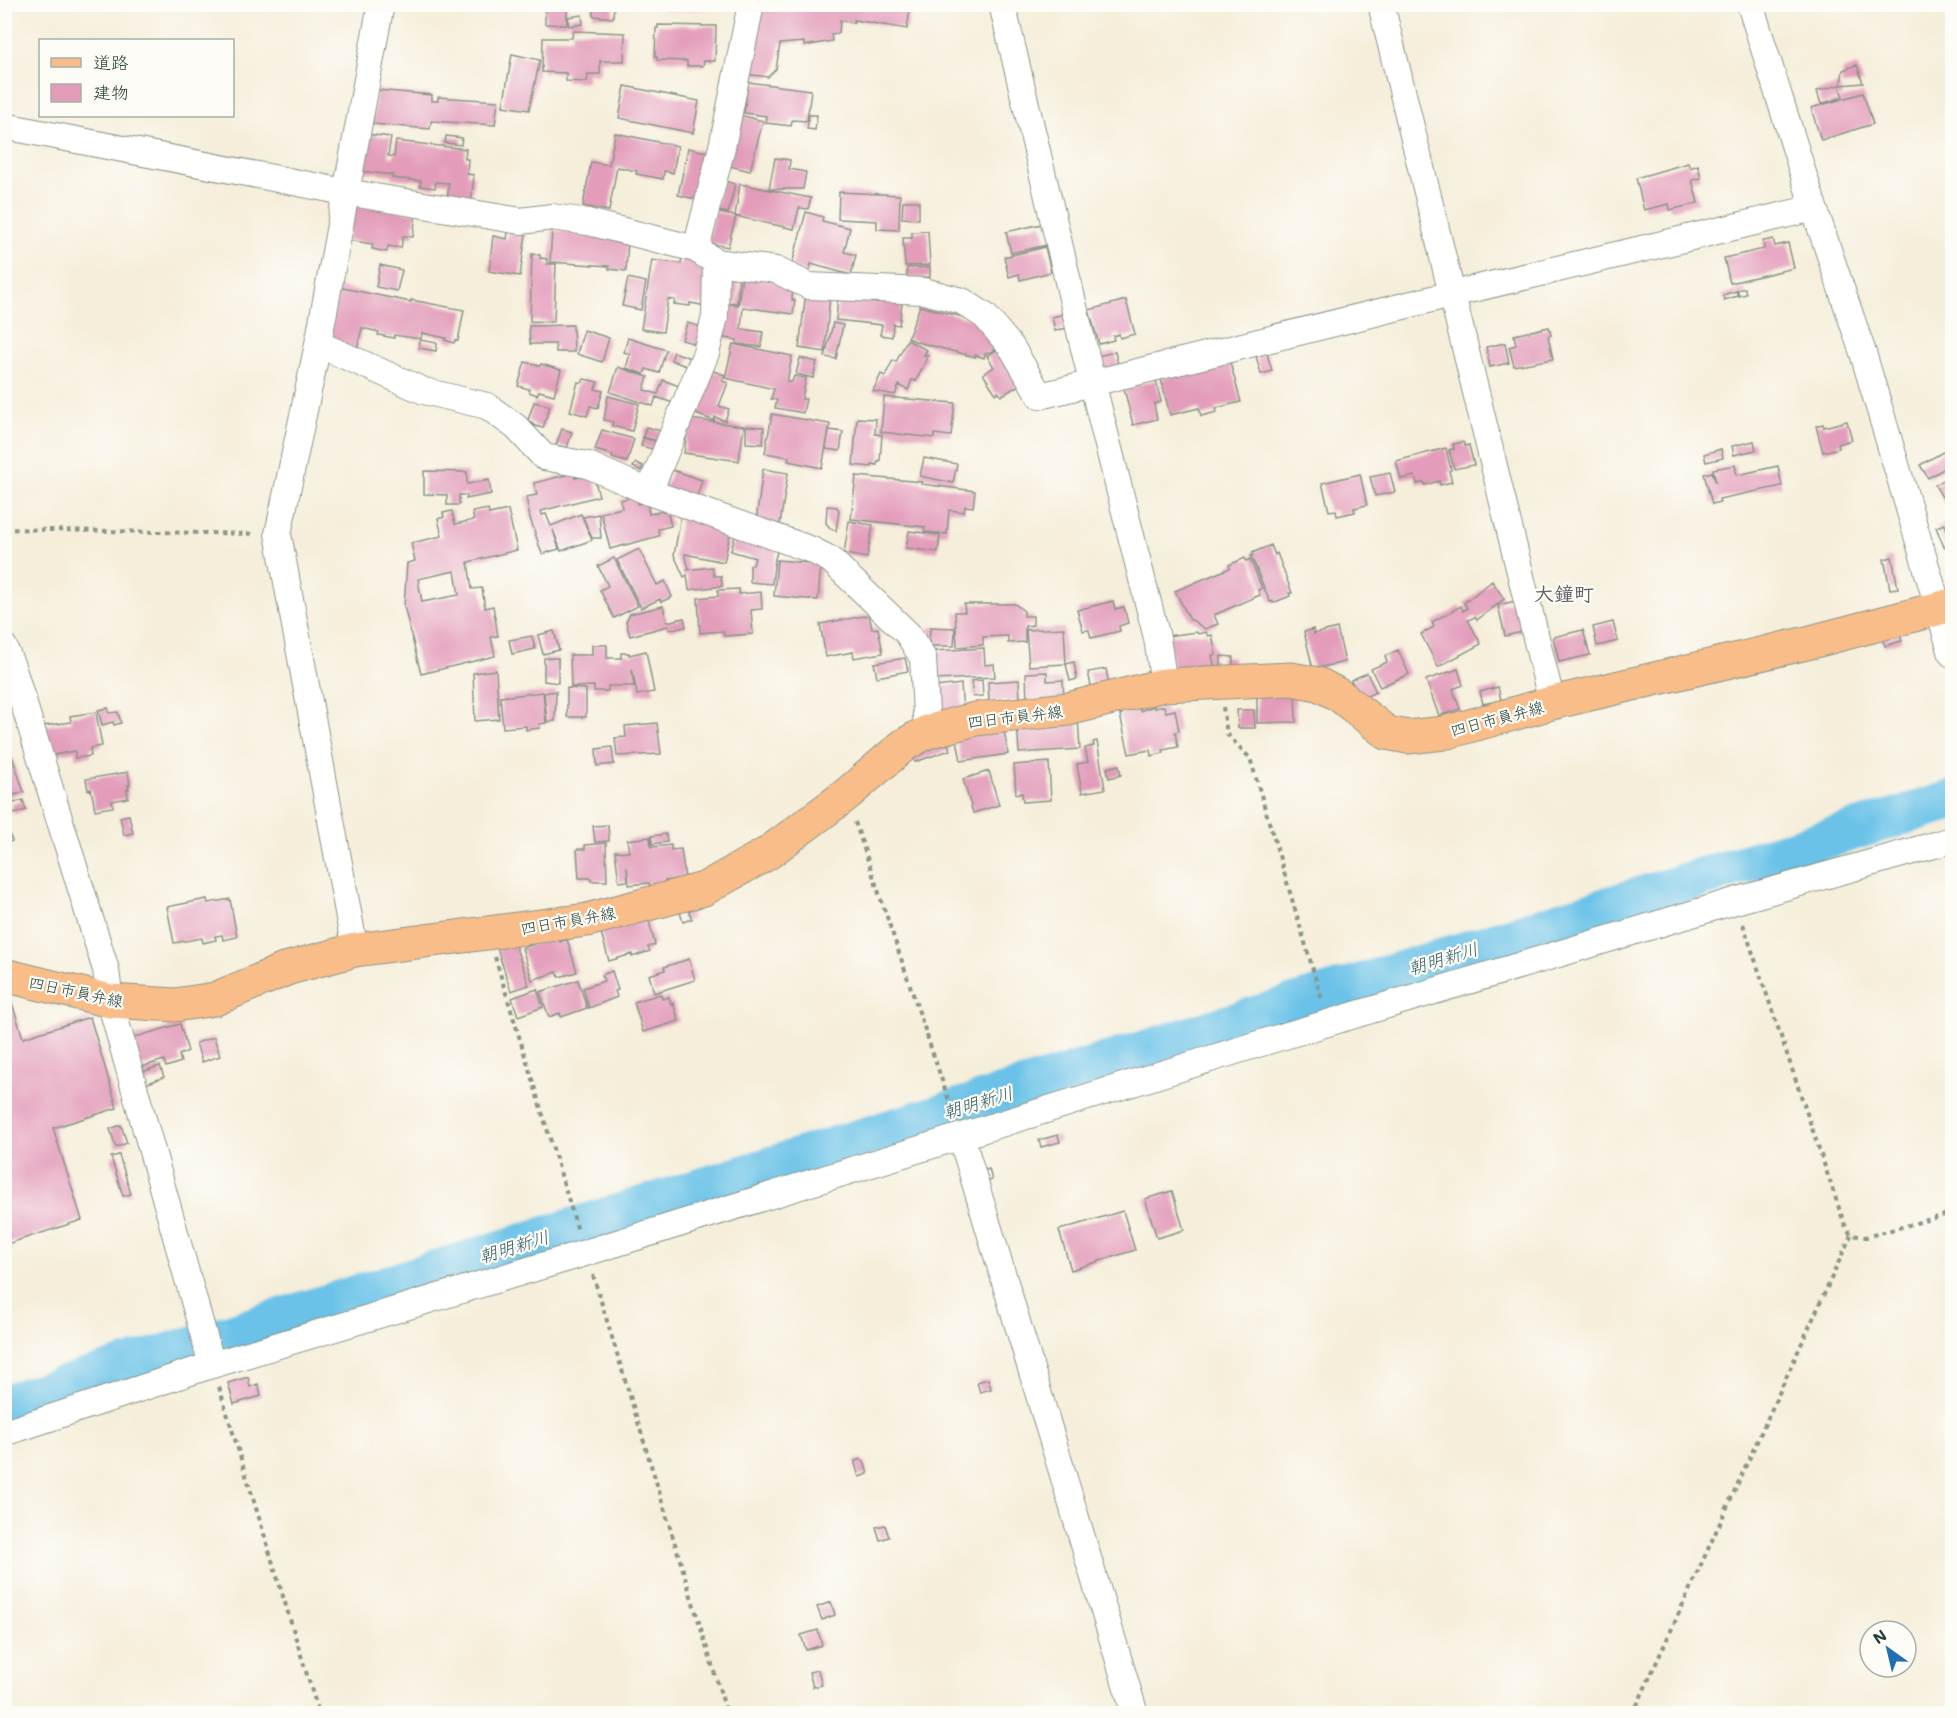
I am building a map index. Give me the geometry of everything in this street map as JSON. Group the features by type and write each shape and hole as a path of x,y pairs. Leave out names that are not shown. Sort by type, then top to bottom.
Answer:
{"main road":[{"name":"四日市員弁線","path":"4,975 110,1001 175,1005 215,999 289,968 355,950 587,920 704,890 768,853 846,795 904,745 927,732 975,719 1068,709 1164,685 1291,679 1318,684 1339,695 1387,733 1408,737 1444,733 1552,703 1811,642 1946,607"}],"street":[{"path":"355,950 278,534 318,344 381,4"},
{"path":"1002,4 1092,382 1157,638 1164,685"},
{"path":"1381,4 1552,703"},
{"path":"1750,4 1814,208 1946,607 1953,654"},
{"path":"649,492 706,353 715,317 706,256 722,147 754,5"},
{"path":"4,126 345,192 521,221 552,217 588,222 706,256 776,270 809,286 924,291 962,301 984,316 1011,348 1040,396 1452,294 1814,208"},
{"path":"318,344 424,392 487,406 516,427 544,457 588,465 649,492 812,550 831,561 908,634 923,658 927,732"},
{"path":"4,648 13,669 106,970 110,1001 208,1350"},
{"path":"4,1433 208,1350 582,1245 958,1127 1260,1044 1735,901 1953,840"},
{"path":"958,1127 1135,1713"}],"path":[{"path":"4,529 278,534"},
{"path":"1219,683 1227,734 1250,758 1325,1008"},
{"path":"846,795 958,1127"},
{"path":"1735,901 1844,1223 1851,1234 1866,1237 1953,1213"},
{"path":"488,933 727,1713"},
{"path":"1633,1713 1851,1234"},
{"path":"208,1350 319,1713"}],"building":[{"path":"545,4 567,4 567,25 545,24"},
{"path":"594,4 614,4 613,18 593,16"},
{"path":"671,4 716,4 716,8 671,11"},
{"path":"809,4 911,4 907,29 854,20 854,23 840,20 839,33 831,34 832,41 804,46 804,42 780,44 776,69 768,77 745,74 755,12 809,8"},
{"path":"582,15 583,24 569,26 568,17"},
{"path":"658,25 716,26 715,61 704,61 703,66 687,66 687,61 657,60 655,57"},
{"path":"573,31 625,33 624,61 600,61 600,74 588,74 587,82 566,81 566,73 542,72 543,38 572,38"},
{"path":"512,54 540,60 529,110 503,106"},
{"path":"1857,65 1863,83 1841,85 1843,70"},
{"path":"748,82 811,90 807,121 792,120 791,126 766,123 767,116 744,113"},
{"path":"1839,85 1843,97 1821,104 1817,91"},
{"path":"625,86 699,101 693,133 619,118"},
{"path":"376,90 432,95 432,101 438,101 438,97 498,101 495,125 431,121 430,129 373,124"},
{"path":"1863,93 1873,124 1821,140 1811,108"},
{"path":"740,115 763,121 750,171 726,165"},
{"path":"809,115 817,115 815,130 807,129"},
{"path":"615,133 678,146 673,173 664,171 663,179 636,174 637,171 617,167 609,211 583,206 591,162 609,165"},
{"path":"365,134 391,137 388,156 394,157 396,141 466,149 467,174 474,175 471,203 447,201 449,183 436,182 435,188 420,186 421,181 360,171"},
{"path":"446,136 462,138 461,145 445,143"},
{"path":"688,148 711,153 700,200 678,195"},
{"path":"775,158 790,160 789,169 806,172 803,189 769,189"},
{"path":"1688,163 1690,168 1698,165 1701,178 1692,180 1698,203 1670,210 1669,204 1644,210 1636,178"},
{"path":"722,180 735,184 728,213 715,210"},
{"path":"740,184 811,198 808,209 799,208 794,229 735,216"},
{"path":"839,192 900,195 899,230 877,229 877,221 838,219"},
{"path":"903,201 919,201 919,219 902,218"},
{"path":"353,204 416,213 413,237 403,236 401,248 388,246 387,252 372,249 373,244 347,240"},
{"path":"715,212 736,216 728,247 708,243"},
{"path":"806,212 823,217 822,221 850,228 844,252 856,255 851,275 811,264 809,273 791,268"},
{"path":"1042,224 1047,245 1011,253 1006,232"},
{"path":"552,230 611,234 628,240 626,271 609,269 609,266 550,262"},
{"path":"928,231 930,265 905,266 903,238 912,238 912,232"},
{"path":"508,232 526,234 520,276 489,271 493,236 507,239"},
{"path":"1773,239 1775,246 1788,243 1794,268 1730,283 1724,258 1764,249 1763,241"},
{"path":"1045,247 1051,272 1020,280 1019,274 1009,277 1004,257"},
{"path":"532,254 547,259 547,264 556,264 554,322 530,321"},
{"path":"682,257 696,259 703,269 707,306 690,303 690,306 674,304 675,300 668,299 663,332 641,329 652,260 681,264"},
{"path":"380,265 402,270 397,291 376,287"},
{"path":"930,267 930,277 907,278 907,268"},
{"path":"723,276 739,277 737,303 721,302"},
{"path":"742,276 793,286 792,300 795,300 793,314 743,307 741,329 763,332 761,347 737,344 737,340 718,337 722,303 738,305"},
{"path":"628,278 646,282 641,310 622,306"},
{"path":"338,287 464,310 458,341 455,340 454,343 445,340 446,338 422,333 421,339 394,335 394,338 378,335 379,332 362,328 357,350 333,341 329,333"},
{"path":"1745,288 1746,294 1739,296 1737,290"},
{"path":"1736,291 1738,296 1724,300 1723,295"},
{"path":"806,292 830,295 825,352 799,348"},
{"path":"838,294 903,296 899,325 893,324 892,337 880,335 882,325 836,320"},
{"path":"1126,300 1135,334 1120,338 1119,334 1113,336 1114,340 1099,344 1089,310"},
{"path":"920,306 975,320 996,343 995,350 985,354 984,358 975,355 975,357 908,338"},
{"path":"1067,313 1071,327 1055,331 1052,317"},
{"path":"687,323 705,328 699,345 682,340"},
{"path":"833,323 843,325 836,359 825,357"},
{"path":"573,325 574,352 556,352 555,344 530,344 529,326"},
{"path":"1549,327 1551,335 1548,336 1553,359 1514,366 1509,347 1516,345 1514,335"},
{"path":"584,330 609,338 602,362 577,354"},
{"path":"628,338 666,350 659,373 646,369 644,374 626,368 630,354 624,352"},
{"path":"420,340 437,343 436,351 419,348"},
{"path":"907,340 927,350 924,355 928,356 916,381 912,380 908,390 899,385 895,395 873,391 881,374 885,376 893,360 896,362"},
{"path":"1505,343 1509,363 1490,367 1486,347"},
{"path":"733,344 792,356 787,382 792,382 794,376 806,378 802,399 806,399 803,413 775,408 777,400 771,399 774,389 725,378"},
{"path":"998,349 1021,384 1001,396 998,392 996,394 983,374 994,367 987,356"},
{"path":"674,352 690,358 686,366 671,360"},
{"path":"1115,352 1119,368 1100,372 1097,356"},
{"path":"1267,353 1272,371 1261,374 1256,356"},
{"path":"800,358 817,362 813,378 796,374"},
{"path":"525,362 561,370 554,395 539,391 537,395 529,392 529,389 518,386"},
{"path":"1230,362 1241,402 1216,408 1217,412 1201,416 1199,408 1170,415 1161,379"},
{"path":"618,367 648,377 644,390 658,394 663,380 679,386 673,403 656,397 653,406 610,392"},
{"path":"708,369 725,375 722,381 728,383 719,406 729,409 725,421 715,417 714,421 691,412"},
{"path":"584,379 598,382 595,389 603,391 598,408 590,406 587,416 570,411 578,382 582,383"},
{"path":"1156,380 1161,402 1154,404 1157,419 1133,425 1124,388"},
{"path":"608,396 639,404 632,431 612,426 613,422 604,420"},
{"path":"884,397 955,403 951,436 934,434 934,438 881,432"},
{"path":"534,402 550,406 543,428 535,426 528,420"},
{"path":"772,414 830,424 822,468 788,461 789,457 765,453"},
{"path":"857,418 876,419 875,434 882,435 880,461 877,465 872,464 872,467 853,465"},
{"path":"689,419 744,426 739,461 684,453"},
{"path":"1847,421 1852,440 1838,444 1839,448 1823,452 1816,426 1823,424 1824,427"},
{"path":"746,426 764,427 763,444 746,443"},
{"path":"646,427 661,431 658,441 643,437"},
{"path":"562,429 572,432 567,448 556,445"},
{"path":"602,430 634,439 627,462 595,450"},
{"path":"829,430 843,432 840,451 826,449"},
{"path":"643,438 658,442 656,450 641,446"},
{"path":"1754,441 1756,450 1734,455 1732,446"},
{"path":"1463,442 1465,446 1469,445 1474,465 1454,469 1449,450 1454,449 1453,444"},
{"path":"1446,448 1452,482 1440,485 1439,481 1425,485 1424,482 1417,484 1415,476 1401,479 1396,461"},
{"path":"1721,449 1723,458 1706,462 1704,454"},
{"path":"1948,449 1952,457 1952,464 1928,478 1920,465"},
{"path":"924,458 957,464 953,483 920,476"},
{"path":"636,463 643,466 641,471 633,467"},
{"path":"1735,465 1737,475 1778,466 1782,486 1719,499 1720,502 1712,504 1704,474 1712,472 1716,483 1713,469"},
{"path":"763,469 788,473 780,524 756,521"},
{"path":"672,470 702,480 696,500 665,489"},
{"path":"424,471 467,472 467,484 489,480 491,494 466,499 467,495 459,495 459,505 447,505 447,495 424,494"},
{"path":"574,473 575,478 587,475 594,478 599,496 541,511 542,515 546,514 551,526 581,514 592,540 561,551 553,530 559,549 542,554 530,518 526,497 537,495 534,483"},
{"path":"1390,473 1395,492 1375,496 1370,477"},
{"path":"1360,474 1367,505 1354,508 1355,512 1337,516 1336,510 1329,511 1322,483"},
{"path":"1952,475 1952,501 1946,504 1935,485"},
{"path":"856,476 922,482 921,484 975,491 973,507 965,506 964,512 949,510 947,534 924,532 925,527 851,519"},
{"path":"636,496 638,504 647,502 649,514 667,510 671,526 658,529 659,536 610,549 601,513 622,508 620,500"},
{"path":"827,506 837,507 839,511 836,531 826,523"},
{"path":"488,509 489,514 508,510 517,550 468,562 472,589 482,588 485,608 493,606 498,636 491,637 495,656 421,674 404,606 407,563 415,561 411,543 442,536 438,519 444,517 443,513 452,511 455,524 474,520 472,512","holes":["455,571 459,595 422,602 418,579"]},
{"path":"599,514 601,538 592,538 583,517"},
{"path":"681,516 731,529 724,562 685,554 689,568 686,570 712,567 714,576 721,576 722,586 689,590 687,575 684,577 674,555"},
{"path":"849,521 873,525 867,558 844,554"},
{"path":"1945,524 1952,544 1944,547 1936,527"},
{"path":"909,531 940,535 938,552 906,548"},
{"path":"736,532 778,548 772,584 750,582 750,565 753,565 755,558 731,551"},
{"path":"1271,545 1275,555 1277,553 1292,593 1273,603 1270,602 1251,556 1252,553"},
{"path":"639,549 657,585 665,581 672,597 661,602 660,599 641,608 617,560"},
{"path":"1892,557 1898,588 1890,589 1884,559"},
{"path":"614,558 638,606 614,618 600,590 608,586 598,566"},
{"path":"1245,558 1246,561 1250,559 1262,588 1258,590 1260,595 1214,615 1218,624 1205,629 1190,620 1175,591 1230,568 1229,565"},
{"path":"777,560 821,564 818,600 774,596"},
{"path":"1492,581 1504,599 1477,620 1475,617 1468,620 1481,644 1438,667 1421,634 1434,627 1432,622 1461,606 1463,611 1467,608 1464,603"},
{"path":"739,589 739,594 761,592 762,609 751,610 753,634 724,636 723,631 700,633 698,598 718,596 718,590"},
{"path":"1113,601 1115,609 1124,607 1128,623 1119,626 1120,631 1091,638 1089,630 1083,631 1077,610"},
{"path":"1516,601 1522,632 1505,636 1498,605"},
{"path":"964,604 1015,604 1024,611 1024,616 1033,616 1033,625 1025,626 1025,642 1008,643 1008,636 983,637 983,645 957,647 955,612 965,612"},
{"path":"663,606 667,622 684,618 686,627 669,630 668,626 630,636 626,622 630,614"},
{"path":"869,615 872,629 878,628 883,653 854,658 853,652 826,657 820,624"},
{"path":"1613,622 1618,641 1597,646 1593,627"},
{"path":"930,627 955,628 954,646 929,646"},
{"path":"1064,628 1066,664 1029,666 1026,630"},
{"path":"1337,628 1345,662 1313,669 1304,632 1313,629 1314,634"},
{"path":"1583,630 1590,655 1559,662 1553,637"},
{"path":"554,631 559,650 543,654 538,635"},
{"path":"1197,632 1212,635 1216,655 1212,655 1215,669 1174,673 1167,636"},
{"path":"1900,634 1902,641 1885,646 1882,639"},
{"path":"532,636 535,649 512,654 509,640"},
{"path":"592,645 607,645 607,658 621,658 621,653 629,653 629,655 646,651 654,692 637,695 632,669 634,686 608,686 608,691 594,691 594,686 571,687 570,655 592,655"},
{"path":"984,648 985,665 994,664 995,677 935,680 933,651"},
{"path":"1398,650 1409,674 1380,687 1371,669 1387,662 1385,656"},
{"path":"1221,656 1233,657 1233,673 1221,672"},
{"path":"544,658 558,658 558,683 544,681"},
{"path":"905,658 908,671 877,677 874,663"},
{"path":"1074,662 1077,679 1070,681 1066,664"},
{"path":"1106,669 1109,686 1092,690 1088,672"},
{"path":"1458,669 1463,685 1453,689 1460,709 1439,716 1426,680"},
{"path":"496,670 499,719 475,721 473,673"},
{"path":"1047,672 1047,681 1063,680 1064,701 1027,703 1026,673"},
{"path":"1367,673 1376,692 1360,699 1351,680"},
{"path":"982,680 983,696 973,697 971,681"},
{"path":"1019,680 1020,701 989,702 988,682"},
{"path":"961,684 963,712 937,714 935,687"},
{"path":"1498,687 1501,700 1483,704 1480,692"},
{"path":"567,688 586,689 586,717 567,717"},
{"path":"556,691 555,721 547,722 544,693"},
{"path":"543,692 546,723 539,724 540,728 526,730 526,726 503,728 500,697"},
{"path":"1295,693 1296,722 1257,723 1257,694"},
{"path":"1139,703 1140,711 1154,706 1154,708 1164,706 1166,712 1175,710 1179,731 1175,732 1178,747 1163,750 1164,753 1151,756 1150,750 1129,754 1120,707"},
{"path":"108,708 109,713 118,712 121,723 114,725 113,722 102,725 98,710"},
{"path":"1237,710 1254,710 1255,728 1238,728"},
{"path":"96,712 102,746 90,748 91,756 75,758 75,751 48,756 43,726 71,722 70,716"},
{"path":"1078,718 1080,749 1019,753 1017,721"},
{"path":"657,723 661,754 617,756 615,738 626,737 625,726"},
{"path":"1003,724 1008,754 961,761 956,735"},
{"path":"4,732 24,792 4,798"},
{"path":"945,735 950,750 915,762 912,755"},
{"path":"1097,741 1105,789 1082,793 1077,764 1088,762 1085,748 1094,746 1093,742"},
{"path":"612,747 614,764 597,766 596,749"},
{"path":"1049,762 1051,800 1023,802 1022,793 1016,794 1014,765"},
{"path":"1119,765 1121,775 1109,778 1107,768"},
{"path":"989,771 999,805 973,813 963,779"},
{"path":"128,772 130,785 127,789 128,798 112,801 113,807 95,810 91,789 88,790 86,779"},
{"path":"23,800 26,810 14,814 11,804"},
{"path":"129,815 133,833 124,835 120,817"},
{"path":"4,820 12,841 4,844"},
{"path":"608,825 609,841 595,842 593,826"},
{"path":"666,834 667,842 652,844 651,836"},
{"path":"650,837 651,847 671,845 671,850 681,849 685,878 665,881 665,885 650,886 649,883 629,885 627,866 628,881 619,882 615,851 629,852 627,840"},
{"path":"606,843 607,881 579,878 577,849 585,849 585,845"},
{"path":"207,899 208,903 230,899 237,937 223,940 222,935 215,936 216,940 203,943 202,938 174,943 167,907"},
{"path":"687,906 692,919 683,922 679,909"},
{"path":"647,913 655,945 648,947 650,951 609,961 600,929"},
{"path":"559,936 560,942 567,939 577,972 559,977 557,972 532,980 522,948"},
{"path":"514,942 529,985 511,991 497,948"},
{"path":"689,959 695,980 654,993 649,975 665,970 664,967"},
{"path":"612,971 618,990 615,991 617,997 589,1008 583,988 604,981 602,975"},
{"path":"578,980 587,1008 561,1017 560,1013 549,1017 540,992"},
{"path":"537,989 543,1007 518,1016 512,998"},
{"path":"661,994 662,999 669,997 671,1004 673,1003 679,1021 643,1032 634,1002"},
{"path":"12,1003 23,1038 90,1017 117,1108 53,1128 82,1220 4,1245 4,1005"},
{"path":"180,1024 188,1051 179,1055 181,1062 166,1067 164,1060 141,1067 132,1038"},
{"path":"214,1037 220,1056 202,1062 196,1043"},
{"path":"160,1066 164,1077 143,1085 139,1073"},
{"path":"121,1125 127,1143 116,1147 110,1129"},
{"path":"1058,1135 1060,1142 1041,1147 1039,1140"},
{"path":"119,1155 131,1194 123,1196 111,1157"},
{"path":"989,1169 992,1180 982,1183 979,1172"},
{"path":"1172,1191 1184,1230 1157,1238 1145,1199"},
{"path":"1123,1211 1135,1250 1071,1270 1059,1230"},
{"path":"248,1377 250,1387 258,1384 261,1396 234,1404 228,1383"},
{"path":"988,1379 991,1389 980,1392 977,1382"},
{"path":"861,1459 864,1461 868,1474 859,1477 855,1461"},
{"path":"885,1525 889,1537 880,1540 876,1527"},
{"path":"831,1602 835,1615 822,1620 817,1607"},
{"path":"818,1630 822,1645 806,1650 801,1635"},
{"path":"818,1670 822,1685 813,1687 809,1672"}],"waterway":[{"name":"朝明新川","path":"4,1404 1952,800"}],"district":[{"name":"大鐘町","path":"1564,593"}]}
